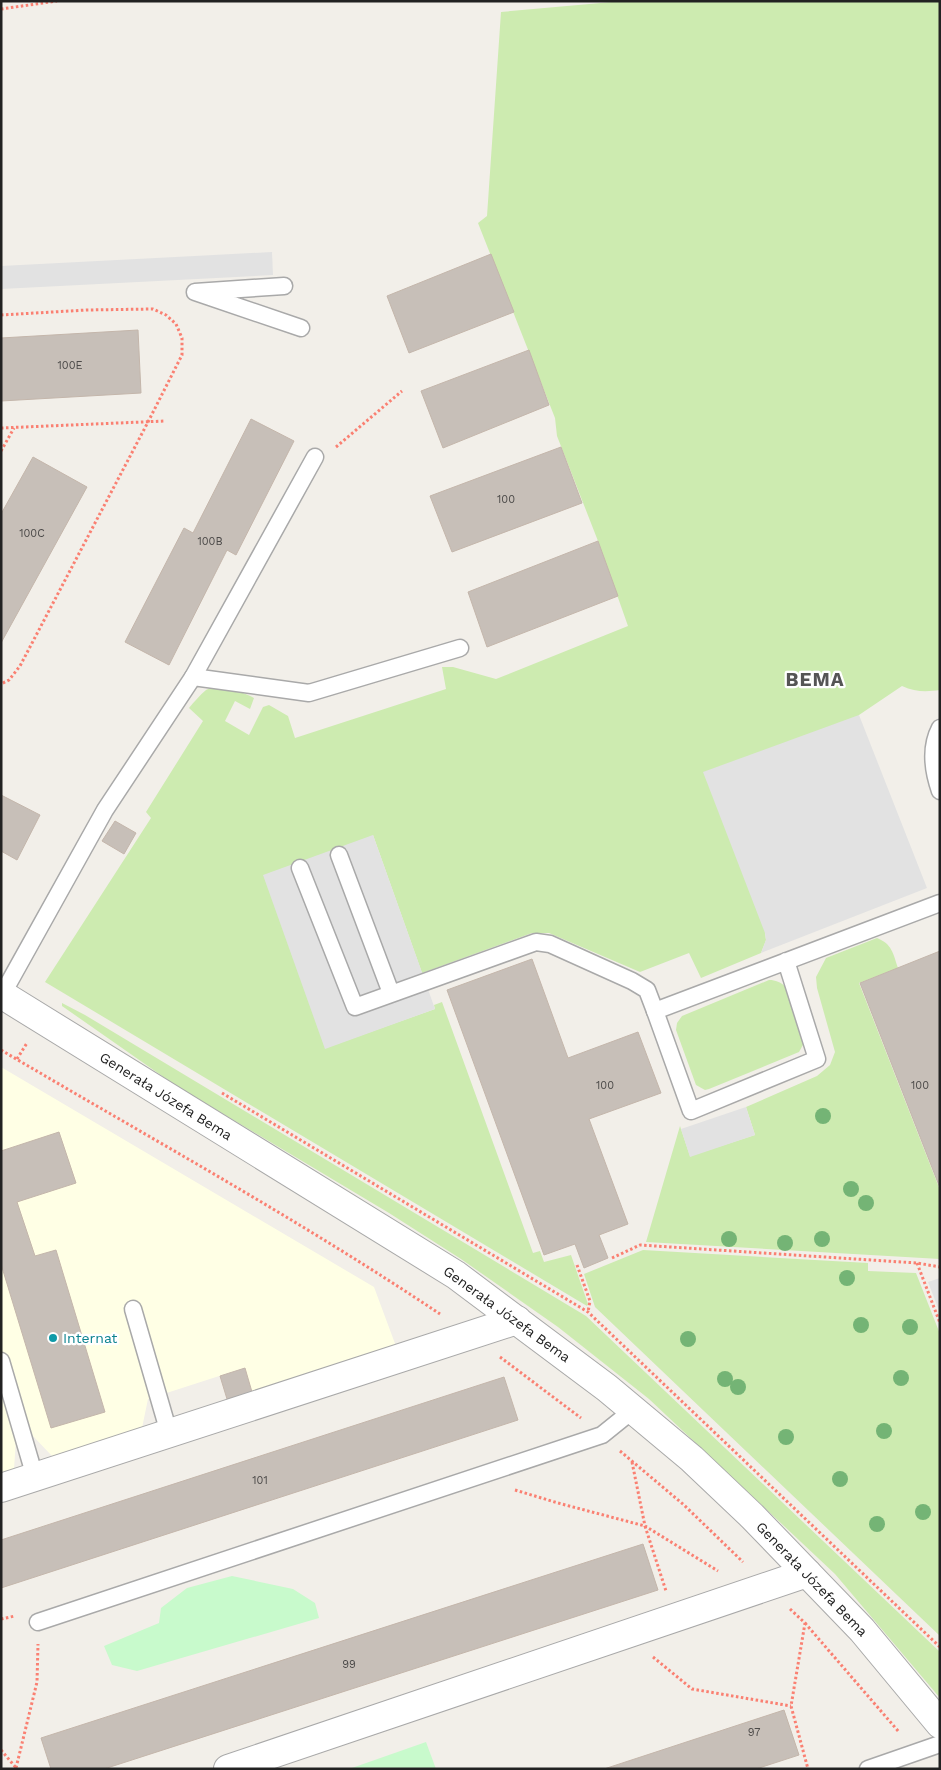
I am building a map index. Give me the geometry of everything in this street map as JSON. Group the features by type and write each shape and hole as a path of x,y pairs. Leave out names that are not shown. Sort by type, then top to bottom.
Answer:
{"street":[{"name":"Generała Józefa Bema","path":"2,995 456,1275 607,1388 699,1466 752,1516 862,1630 940,1724"},
{"path":"1,1488 517,1320"},
{"path":"228,1769 808,1573"}],"lane":[{"path":"284,286 194,292 301,328"},
{"path":"2,995 105,810 193,677 315,457"},
{"path":"193,677 309,693 460,648"},
{"path":"940,728 933,754 935,777 940,791"},
{"path":"339,855 391,993"},
{"path":"300,868 354,1007 536,942 550,944 632,981 646,990 692,1111 817,1059 786,961"},
{"path":"655,1011 940,903"},
{"path":"133,1309 169,1433"},
{"path":"1,1361 35,1477"},
{"path":"38,1622 602,1435 633,1410"},
{"path":"868,1769 940,1744"}],"path":[{"path":"1,9 57,1"},
{"path":"1,315 87,310 153,309 166,315 176,324 182,338 182,355 148,422 20,666 9,680 1,684"},
{"path":"315,457 331,452 402,391"},
{"path":"1,428 165,421"},
{"path":"1,451 14,428"},
{"path":"612,1258 640,1245 917,1263 940,1267"},
{"path":"917,1263 940,1323"},
{"path":"577,1264 590,1301 588,1312"},
{"path":"632,1461 645,1526 675,1618"},
{"path":"474,1478 558,1504 645,1526 723,1574 759,1589"},
{"path":"16,1768 37,1682 38,1622"},
{"path":"805,1623 915,1753"},
{"path":"637,1631 643,1648 692,1689 792,1706"},
{"path":"1,1750 16,1768"}],"shaded area":[{"path":"272,252 273,275 1,289 1,266"},
{"path":"859,715 927,888 761,953 766,940 765,933 703,772"},
{"path":"373,835 435,1009 325,1049 263,875"},
{"path":"1,1067 374,1287 397,1349 252,1392 244,1368 148,1399 142,1428 52,1456 32,1435 16,1440 14,1469 1,1473"},
{"path":"746,1107 755,1135 690,1157 681,1129"},
{"path":"940,1278 940,1313 928,1282"}],"green space":[{"path":"623,1 940,1 940,690 921,691 902,686 859,715 765,933 766,940 761,953 701,978 689,953 640,972 549,933 532,933 422,973 373,835 325,1048 435,1009 434,1005 442,1002 533,1253 540,1251 544,1262 571,1255 588,1304 587,1306 45,982 151,818 146,812 203,721 189,708 206,690 216,687 223,688 244,693 254,698 250,709 235,701 225,721 249,735 263,707 269,705 288,716 295,738 446,689 442,667 453,667 496,679 628,626 598,541 557,436 555,418 478,223 487,216 501,12"},
{"path":"877,938 889,946 898,968 859,983 940,1190 940,1259 646,1242 680,1126 690,1156 755,1135 746,1107 817,1076 830,1065 835,1052 817,988 816,977 826,958"},
{"path":"769,980 774,980 786,987 804,1043 799,1052 709,1089 705,1090 696,1085 676,1030 677,1023 682,1016"},
{"path":"62,1003 586,1316 940,1652 940,1698 835,1574 649,1399 558,1327 461,1259 389,1213 175,1085 62,1006"},
{"path":"643,1250 868,1263 868,1271 916,1273 940,1334 940,1636 595,1307 584,1274"},
{"path":"232,1576 293,1589 315,1603 319,1618 137,1671 112,1665 104,1646 159,1623 161,1608 187,1588"},
{"path":"426,1742 436,1769 349,1769"}],"building":[{"path":"491,254 514,312 409,353 387,296"},
{"path":"138,330 141,393 1,401 1,338"},
{"path":"529,350 549,405 443,448 421,391"},
{"path":"251,419 294,441 236,555 227,550 169,665 125,642 184,528 193,533"},
{"path":"561,447 582,503 452,552 430,496"},
{"path":"33,457 87,487 1,643 1,514"},
{"path":"598,541 618,596 487,647 468,592"},
{"path":"1,795 40,815 17,860 1,851"},
{"path":"115,821 136,833 124,854 102,841"},
{"path":"940,951 940,1188 860,983"},
{"path":"532,959 568,1058 638,1032 661,1093 589,1119 628,1224 599,1235 608,1258 584,1268 575,1244 544,1255 447,990"},
{"name":"Internat","path":"59,1132 76,1183 17,1202 35,1256 56,1250 105,1412 51,1428 1,1264 1,1151"},
{"path":"245,1368 252,1392 227,1399 220,1376"},
{"path":"504,1377 518,1420 1,1588 1,1540"},
{"path":"643,1544 658,1590 104,1769 51,1769 41,1738"},
{"path":"784,1710 799,1755 756,1769 604,1769"}],"place":[{"name":"Internat","path":"53,1338"}],"district":[{"name":"BEMA","path":"815,679"}]}
